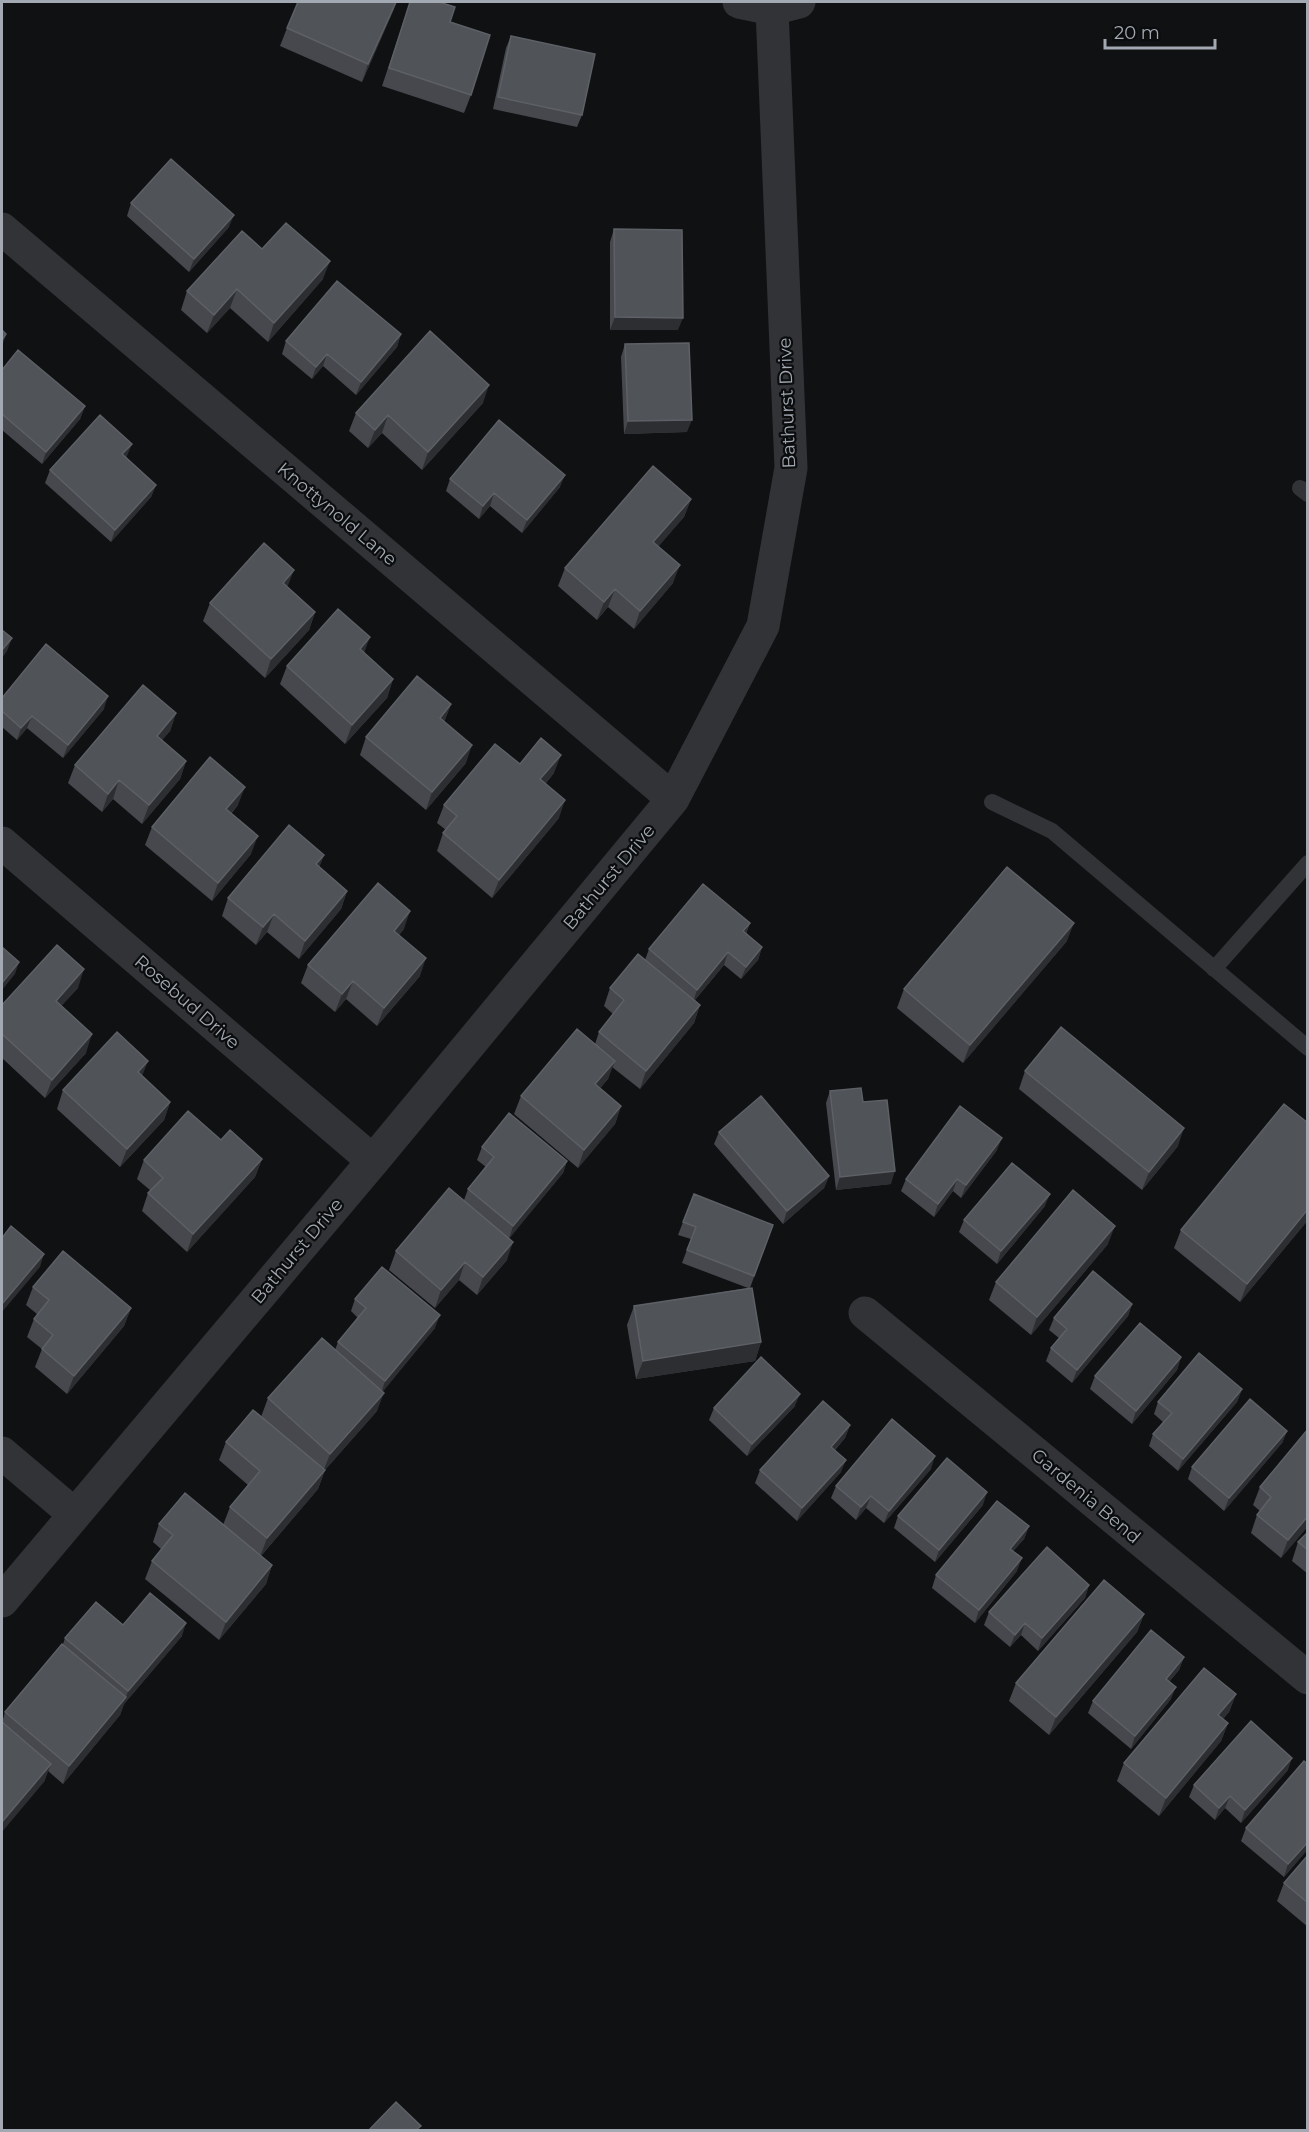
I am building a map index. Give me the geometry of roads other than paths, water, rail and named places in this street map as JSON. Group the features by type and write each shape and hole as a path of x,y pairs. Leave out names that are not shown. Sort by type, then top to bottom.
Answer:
{"street":[{"path":"739,2 786,5"},
{"name":"Bathurst Drive","path":"2,1600 373,1161 673,800 763,626 790,468 786,5"},
{"name":"Knottynold Lane","path":"2,229 673,800"},
{"name":"Rosebud Drive","path":"2,843 373,1161"},
{"name":"Gardenia Bend","path":"865,1313 1308,1678"},
{"path":"2,1453 74,1514"}],"lane":[{"path":"992,802 1052,831 1308,1048"},
{"path":"1214,969 1308,863"}]}
